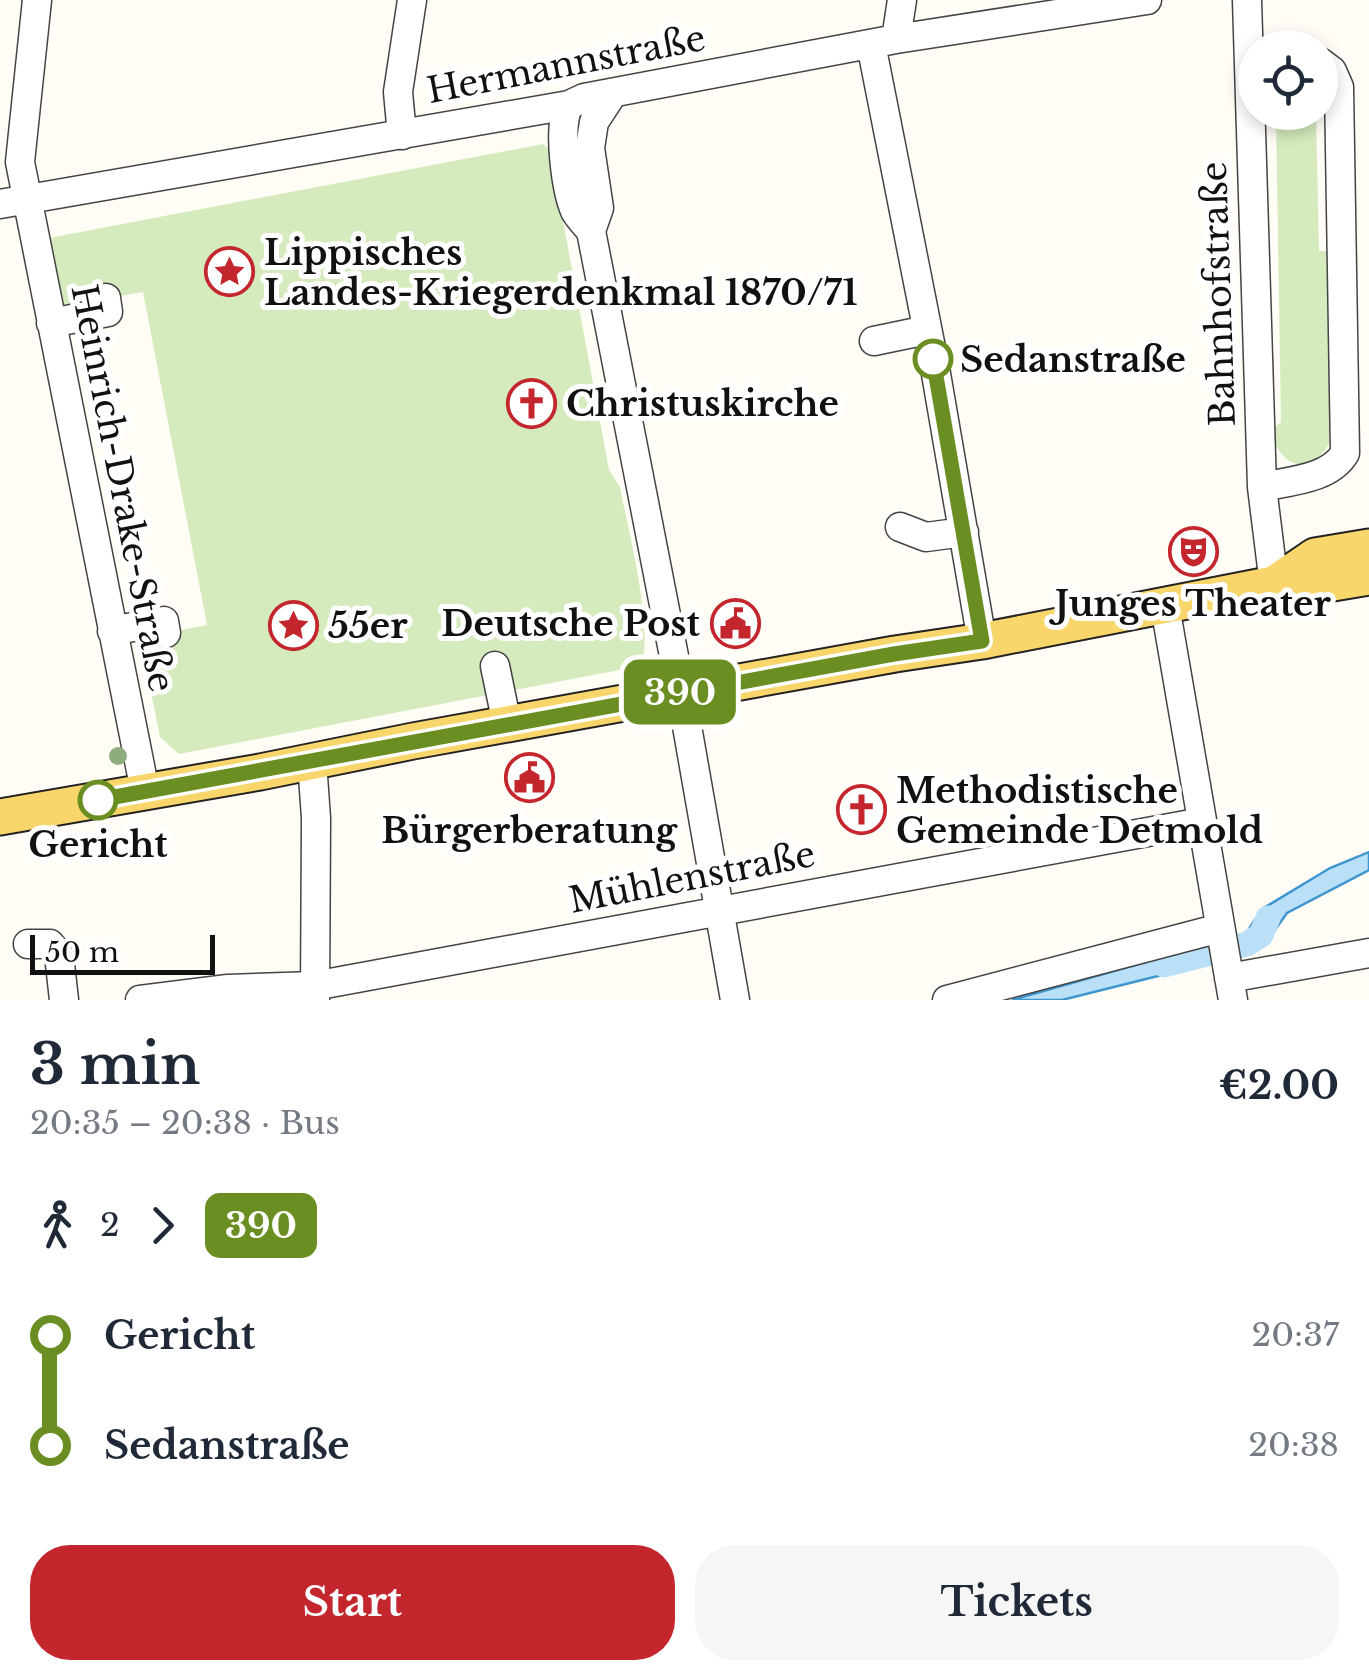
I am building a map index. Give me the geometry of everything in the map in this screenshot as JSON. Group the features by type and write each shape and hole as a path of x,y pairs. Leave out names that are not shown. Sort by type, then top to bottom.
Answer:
{"main road":[{"path":"1274,584 1315,556 1369,547"},
{"path":"0,817 312,762 458,720 507,724 982,641 1274,584 1320,586 1369,577"}],"street":[{"name":"Heinrich-Drake-Straße","path":"37,0 14,202 52,323 145,791"},
{"path":"402,134 398,92 412,0"},
{"path":"902,0 884,42 928,330 982,641"},
{"name":"Hermannstraße","path":"14,202 570,105 613,93 884,42 1146,0"},
{"name":"Bahnhofstraße","path":"1247,0 1249,30"},
{"path":"1262,487 1328,471 1346,453 1357,391 1354,214 1338,85"},
{"path":"591,231 599,208 591,169 594,122 613,93"},
{"path":"570,105 565,112 562,141 576,212 591,231 682,692 735,1000"},
{"name":"Bahnhofstraße","path":"1253,130 1262,487 1274,584"},
{"path":"52,323 108,312 106,298"},
{"path":"874,342 928,330"},
{"path":"900,527 926,537 964,532"},
{"path":"1165,606 1226,961"},
{"path":"112,630 164,621 166,633"},
{"path":"495,666 507,724"},
{"path":"312,762 316,818 315,993"},
{"name":"Mühlenstraße","path":"153,998 315,993 719,909 1202,822"},
{"path":"28,944 50,944 58,955 64,1000"},
{"path":"947,1000 1226,961 1369,953"}],"green space":[{"path":"1276,130 1316,130 1319,251 1330,251 1329,444 1312,461 1295,463 1280,453 1275,443 1271,431 1281,422"},
{"path":"543,144 550,150 609,470 620,487 634,552 645,631 640,666 179,754 160,737 140,638 207,625 143,292 63,306 49,238"}],"water":[{"path":"1369,852 1369,870 1287,913 1267,941 1250,953 1245,935 1262,909 1330,868"},
{"path":"1195,948 1198,966 1062,1000 1012,1000"}],"waterway":[{"path":"1164,965 1247,944 1261,935 1268,918"}],"bus line":[{"name":"390","path":"98,800 414,740 982,641 933,359"}],"place":[{"name":"Lippisches Landes-Kriegerdenkmal 1870/71","path":"229,272"},
{"name":"Sedanstraße","path":"933,359"},
{"name":"Christuskirche","path":"531,403"},
{"name":"Junges Theater","path":"1193,551"},
{"name":"Deutsche Post","path":"735,623"},
{"name":"55er","path":"293,625"},
{"name":"Bürgerberatung","path":"529,778"},
{"name":"Gericht","path":"98,800"},
{"name":"Methodistische Gemeinde Detmold","path":"861,810"}]}
